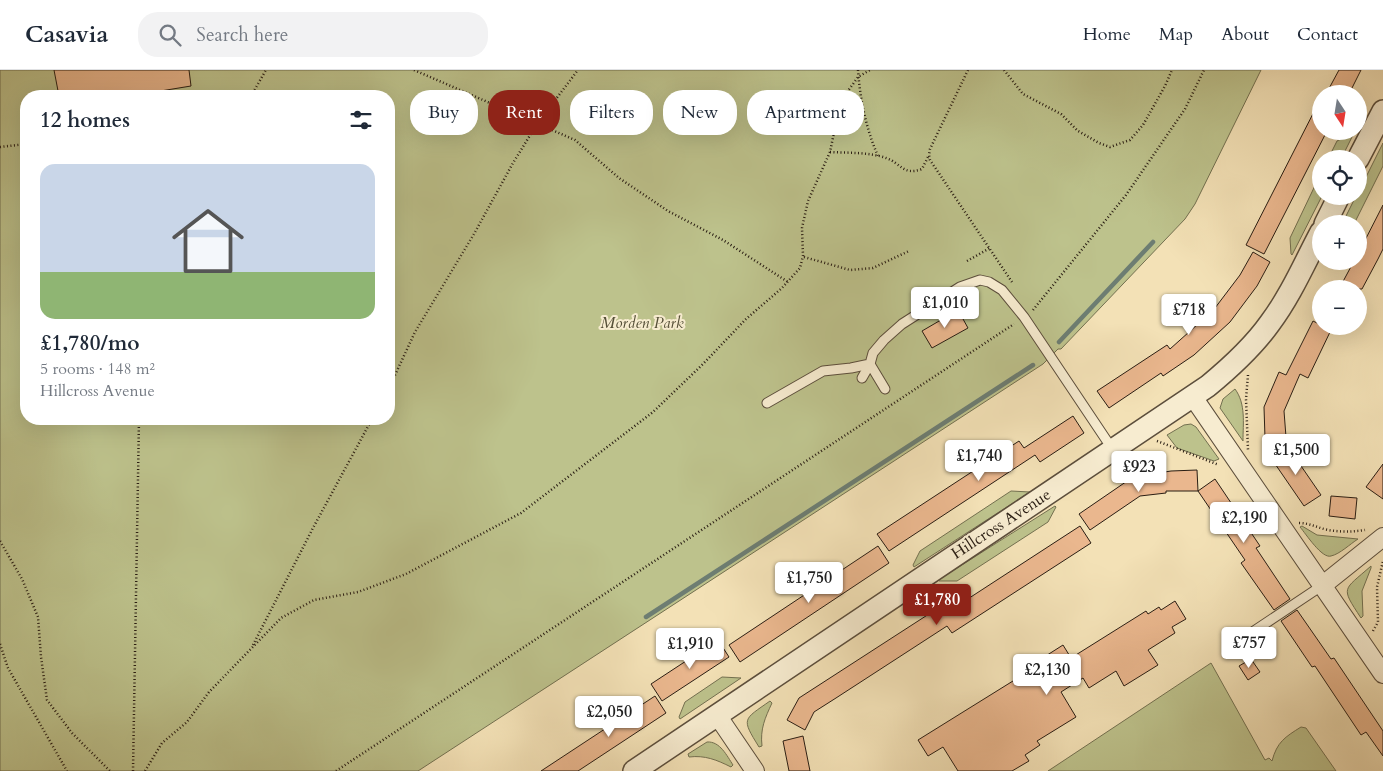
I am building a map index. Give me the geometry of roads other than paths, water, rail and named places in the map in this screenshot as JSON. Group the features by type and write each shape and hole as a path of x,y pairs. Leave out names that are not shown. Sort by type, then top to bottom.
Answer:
{"street":[{"path":"1363,150 1383,111"},
{"name":"Hillcross Avenue","path":"634,771 716,714 1193,397 1228,369 1270,323 1286,299 1312,249"},
{"path":"1193,397 1383,674"},
{"path":"1323,585 1375,533"},
{"path":"716,714 755,771"}],"lane":[{"path":"862,378 870,364 873,353 902,324 960,287 980,280 989,282 1002,290 1028,315 1113,450"},
{"path":"870,364 885,389"},
{"path":"767,403 823,371 870,364"},
{"path":"1234,642 1251,633 1323,585"}],"waterway":[{"path":"1059,342 1153,242"},
{"path":"646,617 1033,365"}],"park label":[{"name":"Morden Park","path":"642,323"}]}
